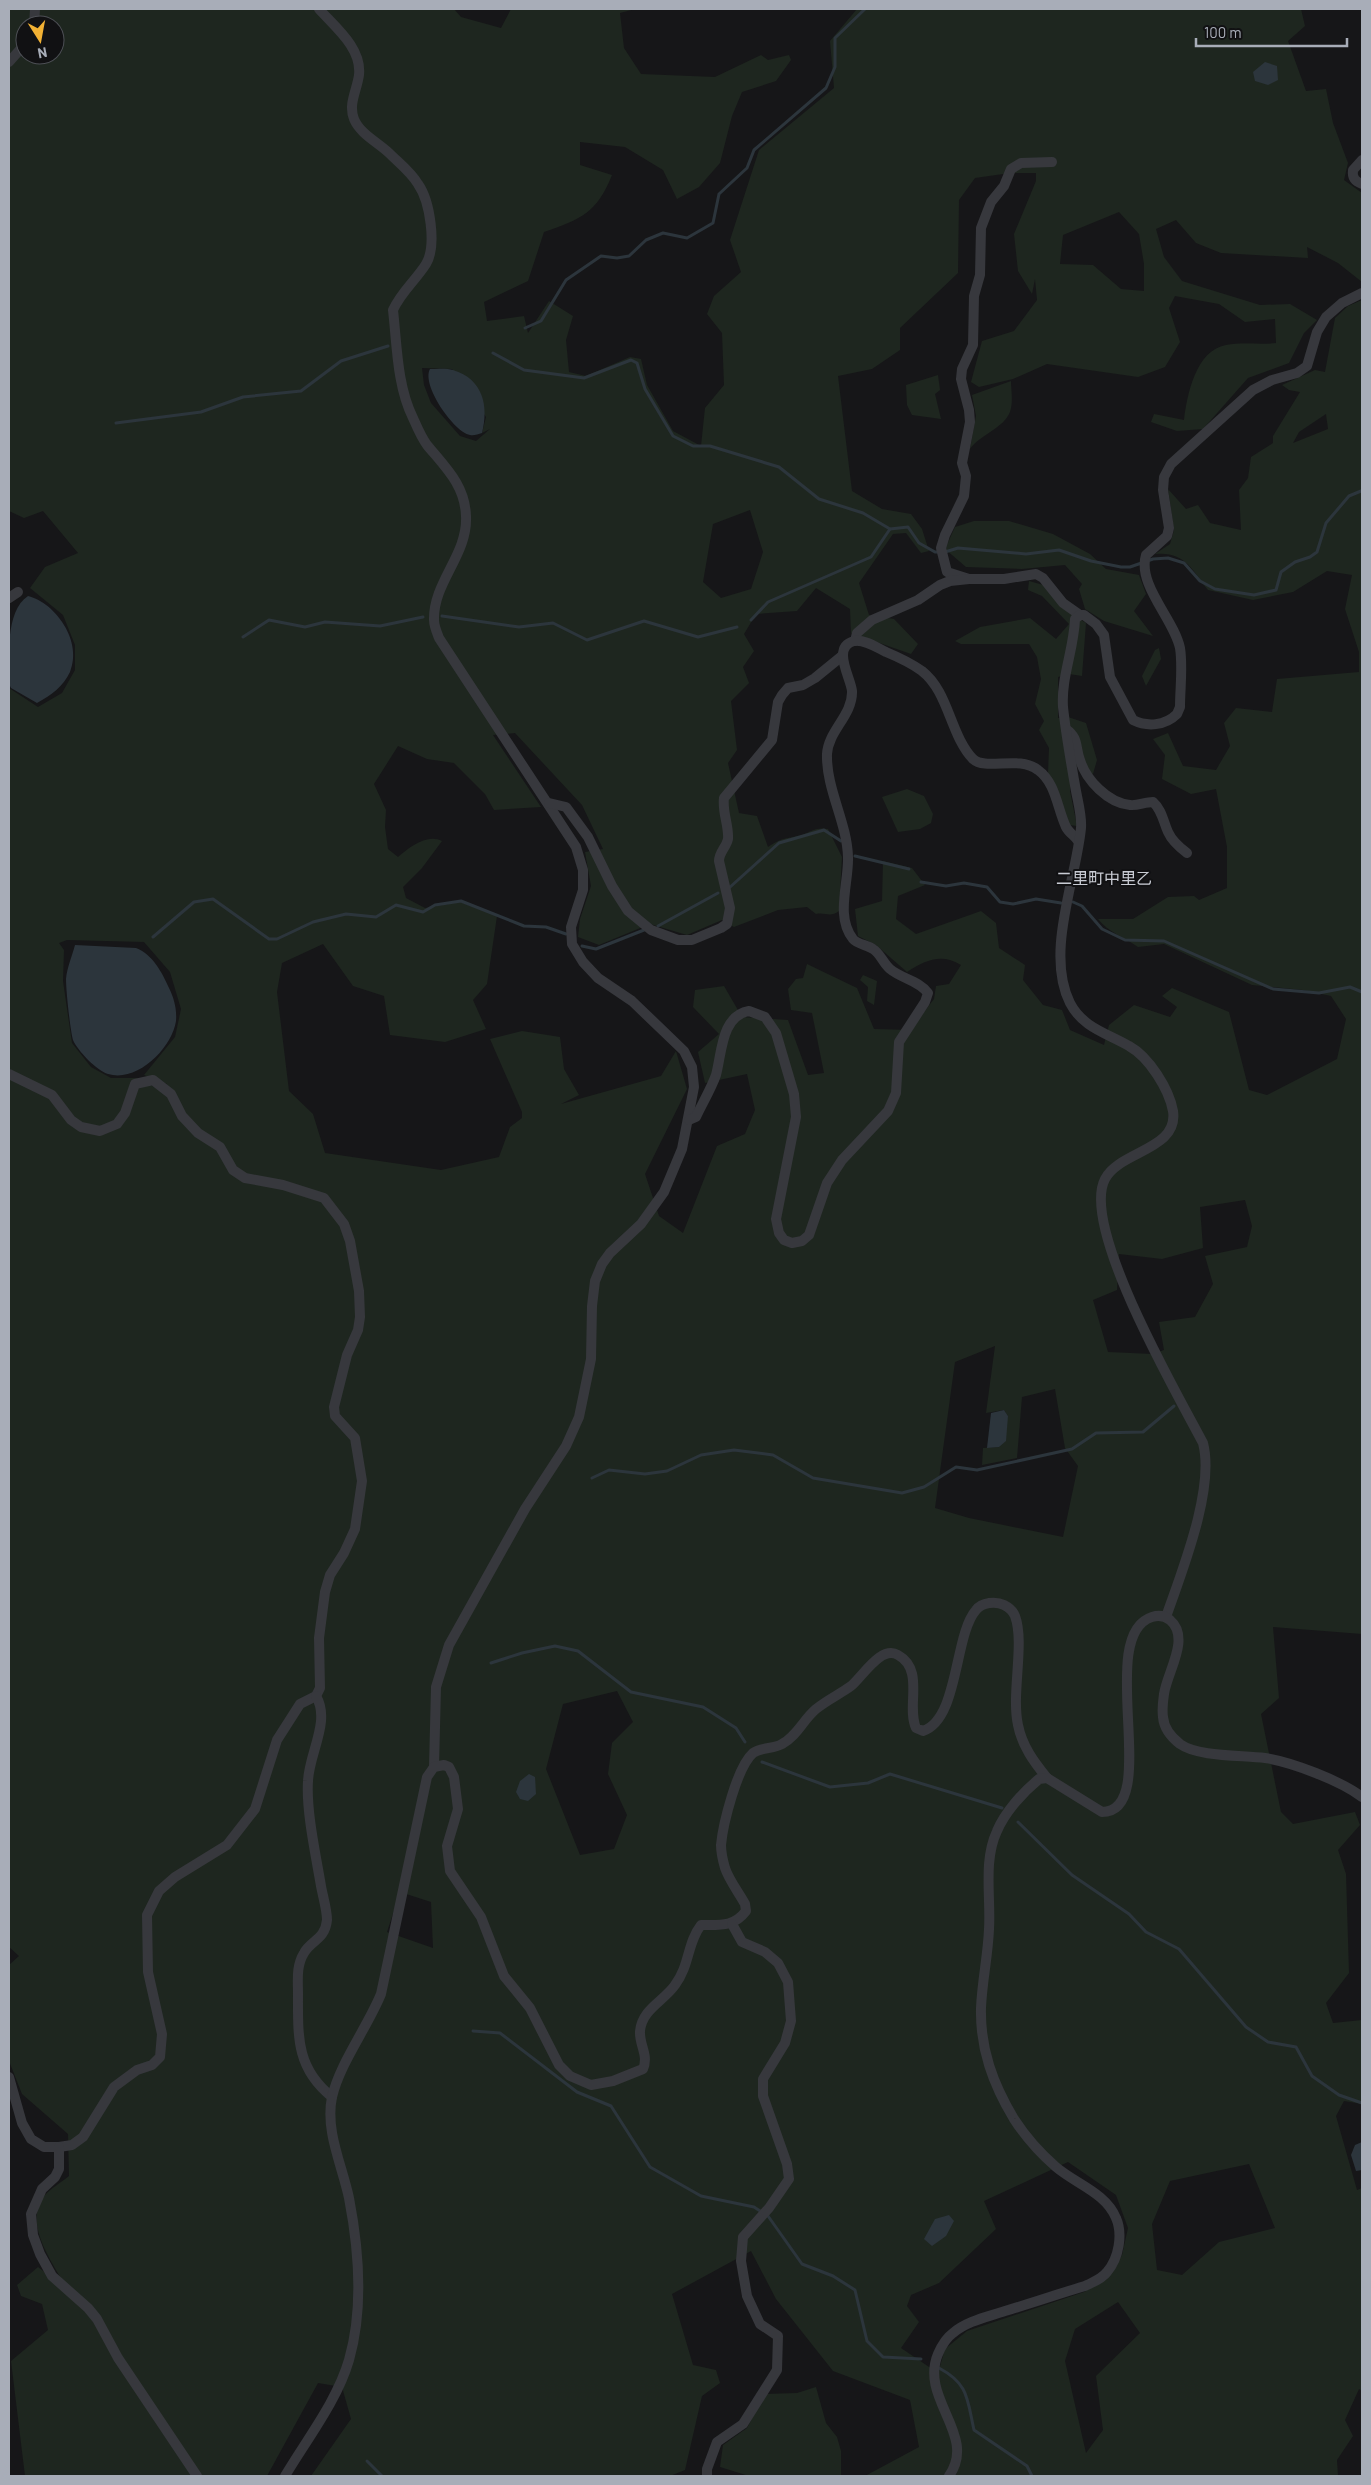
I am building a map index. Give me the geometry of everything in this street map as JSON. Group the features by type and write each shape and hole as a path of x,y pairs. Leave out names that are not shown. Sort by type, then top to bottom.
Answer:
{"street":[{"path":"285,2476 333,2396 349,2361 357,2325 359,2294 355,2249 349,2198 332,2130 332,2097 339,2076 372,2016 381,1994 427,1777 434,1767 436,1687 449,1645 525,1509 566,1446 579,1417 591,1359 592,1306 595,1281 602,1264 610,1253 641,1224 664,1192 682,1148 694,1088 692,1067 684,1051 632,1001 598,978 583,962 572,944 571,928 583,890 583,870 576,847 549,803 439,638 434,620 438,597 463,545 466,516 461,491 449,469 426,443 412,416 403,386 393,310 398,298 427,263 432,237 429,221 424,198 418,184 354,120 352,101 359,74 358,61 352,46 319,9"},
{"path":"1362,160 1352,170 1352,176 1355,181 1362,184"},
{"path":"969,579 947,572 942,553 945,535 964,496 966,476 962,462 970,422 961,379 962,369 973,345 974,296 980,275 981,228 990,202 1004,186 1011,170 1021,163 1052,162"},
{"path":"855,641 857,633 872,620 918,600 950,581 1004,579 1036,574 1043,578 1063,603 1096,624 1104,635 1110,678 1133,720 1148,725 1173,718 1178,714 1180,707 1180,649 1148,582 1145,566 1146,555 1167,536 1169,528 1163,490 1164,477 1171,464 1253,390 1272,380 1297,373 1307,366 1317,332 1326,317 1342,303 1362,293"},
{"path":"9,598 18,592"},
{"path":"1080,615 1074,619 1074,637 1063,687 1066,729 1081,824 1077,857 1063,924 1061,952 1064,983 1069,1002 1080,1019 1097,1031 1130,1046 1144,1058 1162,1085 1172,1108 1174,1122 1163,1139 1116,1166 1105,1178 1101,1190 1105,1227 1122,1282 1144,1332 1202,1443 1206,1456 1206,1478 1198,1515 1166,1617"},
{"path":"689,1120 696,1117 715,1077 727,1029 733,1018 749,1011 765,1017 776,1033 794,1094 796,1118 776,1219 778,1233 784,1240 792,1243 802,1241 809,1235 827,1183 842,1160 888,1111 896,1093 899,1042 925,1002 928,993 922,986 890,969 875,950 853,940 846,925 844,913 848,857 828,770 827,752 831,738 851,702 852,691 842,656 844,649 855,641 863,641 881,649 923,672 934,685 964,748 975,761 990,765 1004,762 1021,763 1038,769 1052,786 1065,824 1078,841"},
{"path":"549,803 566,807 588,837 612,886 628,911 651,930 678,940 692,940 721,928 730,917 730,908 718,861 719,854 726,846 728,837 723,806 724,798 772,740 778,702 782,695 788,688 803,685 815,678 842,656"},
{"path":"1066,729 1076,739 1079,759 1085,771 1103,792 1116,803 1132,806 1153,802 1161,812 1168,833 1175,843 1187,853"},
{"path":"9,1074 52,1095 71,1120 82,1127 100,1131 117,1124 124,1113 135,1084 153,1080 171,1094 187,1122 198,1133 220,1147 233,1170 244,1178 283,1184 324,1198 344,1224 350,1241 359,1291 360,1317 358,1330 347,1355 334,1406 335,1416 355,1438 362,1481 355,1529 344,1553 330,1575 325,1592 319,1638 320,1688 316,1696 300,1704 277,1740 256,1809 227,1845 175,1876 159,1891 147,1915 148,1972 162,2034 160,2057 152,2065 136,2070 114,2087 83,2137 72,2145 59,2147 44,2147 31,2139 22,2123 9,2078"},
{"path":"434,1767 444,1765 449,1767 454,1777 458,1809 447,1846 450,1872 481,1916 504,1976 530,2008 559,2065 570,2076 591,2085 614,2081 643,2069 646,2061 640,2031 647,2013 674,1986 687,1965 694,1934 701,1925 732,1924 741,1918 746,1911 745,1904 726,1869 721,1846 736,1778 746,1761 755,1752 781,1745 795,1734 815,1710 852,1685 880,1656 889,1652 897,1654 906,1661 914,1678 912,1719 916,1728 922,1731 932,1728 938,1720 954,1681 968,1624 976,1609 987,1603 999,1603 1007,1607 1014,1614 1018,1632 1017,1724 1022,1742 1047,1778 1089,1806 1102,1812 1109,1812 1123,1802 1126,1794 1129,1739 1126,1679 1133,1635 1140,1625 1150,1618 1166,1617 1174,1623 1178,1645 1164,1693 1162,1718 1169,1735 1188,1749 1268,1758 1348,1786 1362,1797"},
{"path":"316,1696 321,1704 322,1719 308,1781 312,1834 327,1920 321,1938 304,1952 298,1966 298,2041 306,2068 332,2097"},
{"path":"949,2476 954,2470 958,2452 955,2435 934,2387 933,2365 941,2347 952,2333 969,2322 1085,2286 1099,2279 1108,2272 1117,2254 1120,2235 1117,2221 1111,2208 1089,2189 1057,2168 1030,2141 1014,2119 988,2067 982,2038 981,2008 989,1929 990,1854 996,1832 1005,1816 1030,1786 1039,1779 1047,1778"},
{"path":"707,2476 707,2469 717,2442 743,2424 777,2370 778,2336 760,2324 747,2296 741,2262 743,2237 769,2208 789,2179 787,2164 763,2096 763,2079 785,2042 791,2021 788,1982 778,1963 764,1952 742,1942 732,1924"},
{"path":"59,2147 59,2169 55,2177 42,2190 31,2214 33,2235 40,2254 52,2276 88,2308 97,2319 118,2358 197,2476"}],"shaded area":[{"path":"9,9 454,9 461,17 501,28 511,9 635,9 620,13 624,48 641,74 715,77 761,55 768,60 789,55 791,60 776,81 742,92 732,116 720,163 699,187 677,199 663,170 625,147 580,142 580,165 612,175 600,198 594,206 578,218 544,232 528,281 484,302 487,321 524,316 528,333 549,301 573,316 566,340 569,372 586,376 630,357 641,359 647,385 673,431 701,446 705,408 724,385 722,333 707,314 714,296 741,272 730,240 759,150 834,88 830,41 857,9 1301,9 1305,26 1288,41 1306,91 1326,89 1333,123 1348,163 1344,180 1362,193 1362,282 1338,263 1307,247 1308,258 1221,253 1196,243 1176,220 1156,229 1164,257 1182,281 1260,305 1290,304 1317,320 1304,333 1289,363 1248,378 1203,429 1177,431 1151,422 1154,414 1184,420 1195,375 1207,355 1216,349 1232,344 1276,343 1275,319 1245,322 1219,304 1175,296 1169,308 1180,342 1165,367 1138,377 1047,364 1013,379 979,387 971,382 982,341 1014,331 1037,300 1035,279 1032,294 1018,271 1014,234 1036,181 1036,173 1010,173 975,178 959,200 958,273 900,328 900,350 872,369 838,376 852,491 882,509 911,514 922,529 929,551 921,553 906,533 893,534 859,583 869,615 894,619 918,644 911,654 851,633 850,609 816,588 797,611 756,614 744,634 754,651 743,667 749,683 731,701 737,750 728,763 739,813 757,816 768,847 781,840 814,830 828,829 842,857 839,911 830,914 816,914 807,907 778,910 734,927 722,920 687,935 650,924 599,945 578,937 580,919 591,886 585,852 603,849 582,805 515,733 493,735 541,807 494,810 485,794 454,763 427,759 398,746 374,784 386,810 385,827 388,849 398,857 419,842 431,839 442,841 422,868 403,887 406,898 425,908 460,902 497,916 487,984 473,1000 486,1029 445,1042 390,1035 384,996 353,986 323,944 282,963 277,992 289,1091 313,1114 325,1153 441,1170 499,1157 510,1127 522,1118 522,1112 490,1039 522,1031 560,1037 564,1069 579,1095 561,1104 661,1076 676,1051 687,1089 645,1174 659,1216 683,1233 717,1146 745,1134 755,1110 747,1074 705,1083 698,1052 719,1034 693,1007 695,990 724,986 742,1017 788,1020 808,1075 824,1073 812,1013 791,1010 788,989 796,979 803,978 807,964 857,988 874,1029 910,1030 934,999 936,986 949,984 961,965 947,959 940,959 927,961 907,972 876,945 858,936 855,909 882,901 883,861 912,868 925,885 898,896 896,919 916,934 981,911 996,923 999,948 1025,965 1023,980 1043,1005 1062,1010 1070,1030 1104,1045 1109,1025 1134,1005 1170,1017 1177,1007 1162,996 1172,988 1229,1012 1249,1090 1267,1095 1337,1059 1346,1019 1331,996 1303,990 1252,985 1164,944 1138,947 1111,931 1098,919 1133,919 1168,897 1194,896 1199,900 1227,888 1227,847 1216,789 1191,794 1162,779 1165,755 1153,739 1168,733 1183,766 1216,770 1230,746 1224,723 1236,708 1272,712 1277,679 1359,672 1359,652 1345,609 1352,575 1327,571 1293,592 1253,600 1208,590 1186,563 1173,555 1155,554 1170,544 1174,530 1168,489 1186,509 1198,505 1210,523 1241,530 1239,490 1248,478 1251,457 1273,443 1273,436 1300,392 1289,390 1282,385 1315,370 1325,372 1335,318 1348,306 1362,300 1362,1634 1273,1627 1279,1698 1261,1714 1281,1812 1293,1824 1355,1812 1360,1825 1338,1850 1346,1874 1349,1973 1326,2003 1333,2023 1362,2020 1362,2104 1344,2101 1336,2116 1357,2190 1362,2188 1362,2391 1359,2389 1345,2420 1353,2436 1337,2460 1338,2476 865,2476 919,2447 910,2400 833,2371 776,2299 751,2251 672,2294 693,2365 716,2370 720,2383 702,2396 685,2470 670,2476 311,2476 351,2419 342,2387 318,2383 267,2476 25,2476 11,2361 48,2330 42,2304 21,2296 17,2285 38,2267 68,2290 42,2243 36,2218 39,2206 45,2195 69,2176 68,2134 22,2094 9,2061 9,1965 19,1956 9,1947 9,688 38,707 62,693 75,670 75,645 63,615 30,588 45,567 78,553 43,511 24,518 9,511","holes":["1119,212 1139,234 1144,264 1144,291 1121,289 1093,265 1060,264 1063,235","422,368 452,369 486,417 482,433 490,429 476,441 460,436 431,403 424,385","1326,414 1328,429 1293,443 1299,432","750,510 763,552 751,589 721,598 703,582 713,524","67,940 144,942 170,972 181,1009 175,1037 144,1075 167,1084 161,1090 137,1078 111,1078 91,1067 72,1043 63,981 64,950 59,943","1245,1200 1252,1226 1247,1247 1205,1256 1213,1284 1195,1317 1159,1322 1164,1350 1153,1354 1108,1352 1093,1300 1117,1290 1119,1254 1162,1259 1203,1248 1200,1207","995,1346 986,1413 1004,1410 1008,1416 999,1447 983,1448 982,1465 1017,1458 1022,1397 1055,1389 1065,1448 1078,1466 1063,1537 969,1518 935,1508 955,1362","617,1691 633,1722 612,1743 608,1774 627,1815 614,1849 580,1855 546,1769 563,1704","400,1892 431,1902 433,1948 387,1932","1068,2162 1116,2195 1128,2228 1122,2255 1107,2279 1084,2292 967,2331 945,2349 938,2373 901,2348 919,2322 907,2306 911,2295 939,2283 996,2229 984,2201","1249,2164 1275,2228 1219,2242 1182,2275 1157,2270 1152,2224 1170,2181","1118,2302 1140,2333 1096,2376 1103,2430 1086,2453 1065,2361 1075,2329"]},
{"path":"1265,62 1277,66 1278,80 1268,85 1255,81 1253,72"},
{"path":"430,369 453,370 463,374 477,387 484,404 485,413 482,433 472,435 463,432 448,417 434,396 430,386 428,376"},
{"path":"938,375 940,390 935,394 941,419 912,415 907,405 906,385"},
{"path":"1011,381 1012,402 1009,415 970,449 976,416 972,395"},
{"path":"974,521 1009,521 1053,534 1090,554 1106,569 1139,575 1146,594 1134,611 1153,636 1104,621 1085,609 1079,589 1082,584 1065,565 1022,569 966,567 945,549 955,527"},
{"path":"1029,581 1047,586 1061,607 1086,623 1082,676 1069,674 1058,677 1058,718 1068,717 1086,723 1097,760 1093,774 1070,763 1070,791 1077,826 1069,825 1048,773 1049,748 1039,730 1044,721 1035,704 1041,679 1037,657 1029,644 961,644 955,641 980,627 1030,618 1056,639 1069,624 1042,596 1028,590"},
{"path":"28,596 38,600 57,615 70,637 73,648 70,672 64,682 37,703 11,688 9,684 9,649 12,624 15,613"},
{"path":"1159,648 1161,659 1146,686 1142,676 1155,650"},
{"path":"907,789 924,796 933,814 931,823 920,829 898,832 882,797"},
{"path":"75,945 136,948 152,959 163,976 174,1000 176,1021 168,1042 151,1061 141,1068 119,1075 108,1074 93,1065 75,1044 67,1000 66,979"},
{"path":"863,975 877,981 874,1005 867,1001 868,987 860,980"},
{"path":"1004,1410 1008,1416 1006,1441 999,1447 987,1448 991,1413"},
{"path":"529,1774 535,1777 536,1794 528,1801 520,1799 516,1792 520,1781"},
{"path":"1362,2142 1362,2170 1356,2171 1351,2155 1355,2145"},
{"path":"949,2215 954,2221 946,2236 932,2246 924,2239 935,2219"},
{"path":"816,2387 826,2423 837,2437 841,2451 841,2476 749,2476 720,2467 723,2445 747,2428 765,2394 797,2393"}],"waterway":[{"path":"525,328 541,321 566,280 601,256 617,258 629,256 646,240 663,233 687,238 713,223 719,194 747,168 754,150 826,88 835,67 835,38 865,9"},
{"path":"116,423 201,412 243,397 301,391 341,361 388,346"},
{"path":"493,353 524,370 584,378 631,360 637,363 645,389 673,436 693,446 710,446 779,467 819,499 863,513 890,529 908,527 919,543 935,552 945,552 958,548 1026,554 1059,550 1091,561 1121,567 1130,567 1153,559 1168,558 1184,563 1200,581 1215,589 1254,595 1276,590 1281,572 1295,562 1310,557 1317,552 1326,523 1349,496 1361,491"},
{"path":"751,620 768,602 871,557 890,529"},
{"path":"442,616 519,627 553,623 587,640 644,621 698,637 737,627"},
{"path":"243,637 269,620 305,627 325,622 380,626 423,617"},
{"path":"729,888 779,843 824,830 841,841"},
{"path":"855,856 909,869"},
{"path":"921,882 946,886 964,883 987,887 1000,902 1013,904 1036,899 1061,903"},
{"path":"658,926 718,893"},
{"path":"153,937 194,902 213,899 269,939 277,939 313,922 346,914 376,917 396,905 423,912 435,905 461,901 524,926 546,927 566,934"},
{"path":"1073,902 1082,906 1102,929 1125,940 1164,941 1273,989 1319,993 1350,987 1362,992"},
{"path":"582,946 596,949 644,930"},
{"path":"592,1478 609,1470 645,1474 667,1471 701,1455 734,1450 773,1455 813,1478 902,1493 924,1487 956,1467 977,1470 1072,1449 1096,1433 1143,1432 1174,1406"},
{"path":"491,1663 522,1653 555,1646 578,1651 631,1692 703,1707 736,1728 745,1742"},
{"path":"762,1762 830,1787 868,1783 890,1774 1002,1808"},
{"path":"1018,1822 1072,1875 1129,1914 1146,1932 1179,1949 1246,2027 1268,2042 1296,2047 1312,2076 1339,2095 1362,2103"},
{"path":"473,2031 500,2033 577,2092 611,2106 650,2167 701,2196 754,2207 768,2216 802,2264 833,2276 855,2290 867,2341 883,2357 921,2359"},
{"path":"939,2368 956,2380 965,2393 974,2430 1027,2466 1032,2476"},
{"path":"367,2461 382,2476"}],"district":[{"name":"二里町中里乙","path":"1104,877"}]}
